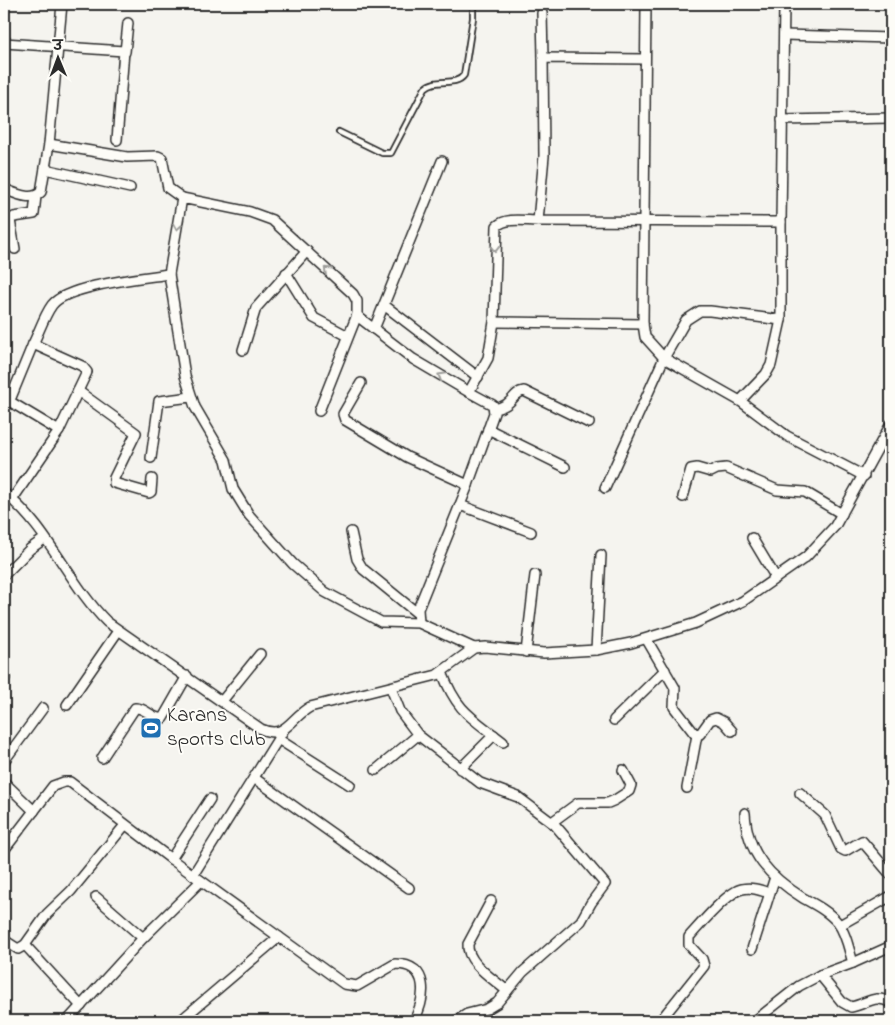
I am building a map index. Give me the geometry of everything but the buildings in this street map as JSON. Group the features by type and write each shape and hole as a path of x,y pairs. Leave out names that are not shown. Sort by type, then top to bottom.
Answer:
{"street":[{"path":"4,189 30,197 36,196 41,192 49,144 62,4"},
{"path":"646,4 643,222 643,324 645,337 664,358 740,401 787,436 864,476"},
{"path":"740,401 766,374 771,365 781,320 784,4"},
{"path":"538,221 544,156 542,13"},
{"path":"117,140 128,23"},
{"path":"784,35 891,38"},
{"path":"4,43 124,52"},
{"path":"543,58 645,59"},
{"path":"782,120 891,118"},
{"path":"49,144 127,157 158,156 162,158 168,188 182,198 261,214 284,229 355,297 357,315 319,411"},
{"path":"374,329 442,161"},
{"path":"45,169 130,188"},
{"path":"15,249 10,220 14,217 34,214 36,196"},
{"path":"182,198 170,274 182,361 191,396 226,460 234,489 249,515 293,564 325,592 376,620 419,623 474,648"},
{"path":"469,392 488,358 494,322 497,226 501,222 507,220 781,222"},
{"path":"243,350 256,308 307,251"},
{"path":"286,273 314,318 348,336"},
{"path":"59,431 7,399 51,306 61,298 107,283 170,274"},
{"path":"384,305 478,377"},
{"path":"605,488 664,358 686,320 700,311 781,320"},
{"path":"357,315 413,359 488,402 494,408"},
{"path":"494,322 643,324"},
{"path":"12,500 59,431 86,375 85,368 33,344"},
{"path":"361,384 343,414 345,420 412,460 468,485"},
{"path":"78,391 136,433 114,478 114,483 149,493 151,492 152,478"},
{"path":"494,408 509,405 518,393 524,391 588,423"},
{"path":"151,458 159,401 191,396"},
{"path":"419,623 417,613 468,485 494,408"},
{"path":"67,1021 197,878 280,735 302,712 310,707 392,688 442,672 474,648 485,646 544,653 596,650 647,640 696,622 744,601 806,557 835,526 891,424"},
{"path":"488,429 565,467"},
{"path":"683,497 691,469 696,468 710,472 717,468 726,468 778,490 805,492 842,514"},
{"path":"4,493 25,512 89,602 118,631 187,676 261,729 280,735 350,785"},
{"path":"460,505 531,532"},
{"path":"351,532 357,559 362,569 417,613"},
{"path":"752,538 776,578"},
{"path":"4,575 30,549 44,539"},
{"path":"596,650 601,555"},
{"path":"526,652 535,575"},
{"path":"67,705 118,631"},
{"path":"647,640 675,688 674,707 697,735"},
{"path":"222,701 260,654"},
{"path":"614,720 665,670"},
{"path":"442,672 450,694 461,709 503,742"},
{"path":"102,758 135,708 140,708 156,718 163,718 187,676"},
{"path":"392,688 400,711 418,735 480,783 518,797 552,822 604,882 605,888 593,899 581,921 540,955 493,1007 468,1014 456,1021"},
{"path":"4,761 43,708"},
{"path":"688,788 697,735 713,718 720,719 732,731"},
{"path":"376,770 418,735"},
{"path":"460,769 494,735"},
{"path":"552,822 578,803 608,803 629,791 631,785 623,770"},
{"path":"254,778 409,888"},
{"path":"4,782 34,811"},
{"path":"4,850 53,786 70,782 197,878 350,986 362,984 395,964 410,966 419,975 423,984 422,999 414,1021"},
{"path":"800,793 824,815 841,849 846,851 862,841 891,875"},
{"path":"171,859 210,799"},
{"path":"745,813 746,826 752,848 775,877 787,888 832,916 840,925 853,962"},
{"path":"4,940 18,949 25,945 47,914 71,891 125,825"},
{"path":"752,949 775,877"},
{"path":"660,1021 704,966 704,963 688,942 690,937 740,889 757,889 769,893"},
{"path":"840,925 891,896"},
{"path":"96,897 143,938"},
{"path":"491,901 468,944 468,950 472,959 507,991"},
{"path":"185,1019 279,937"},
{"path":"25,945 81,1006"},
{"path":"756,1020 799,986 820,974 891,946"},
{"path":"820,974 842,1002 851,1007 878,998 891,1003"}],"lane":[{"path":"339,132 382,153 392,154 425,88 433,83 457,81 464,75 474,18 473,4"}],"place":[{"name":"Karans sports club","path":"151,728"}]}
